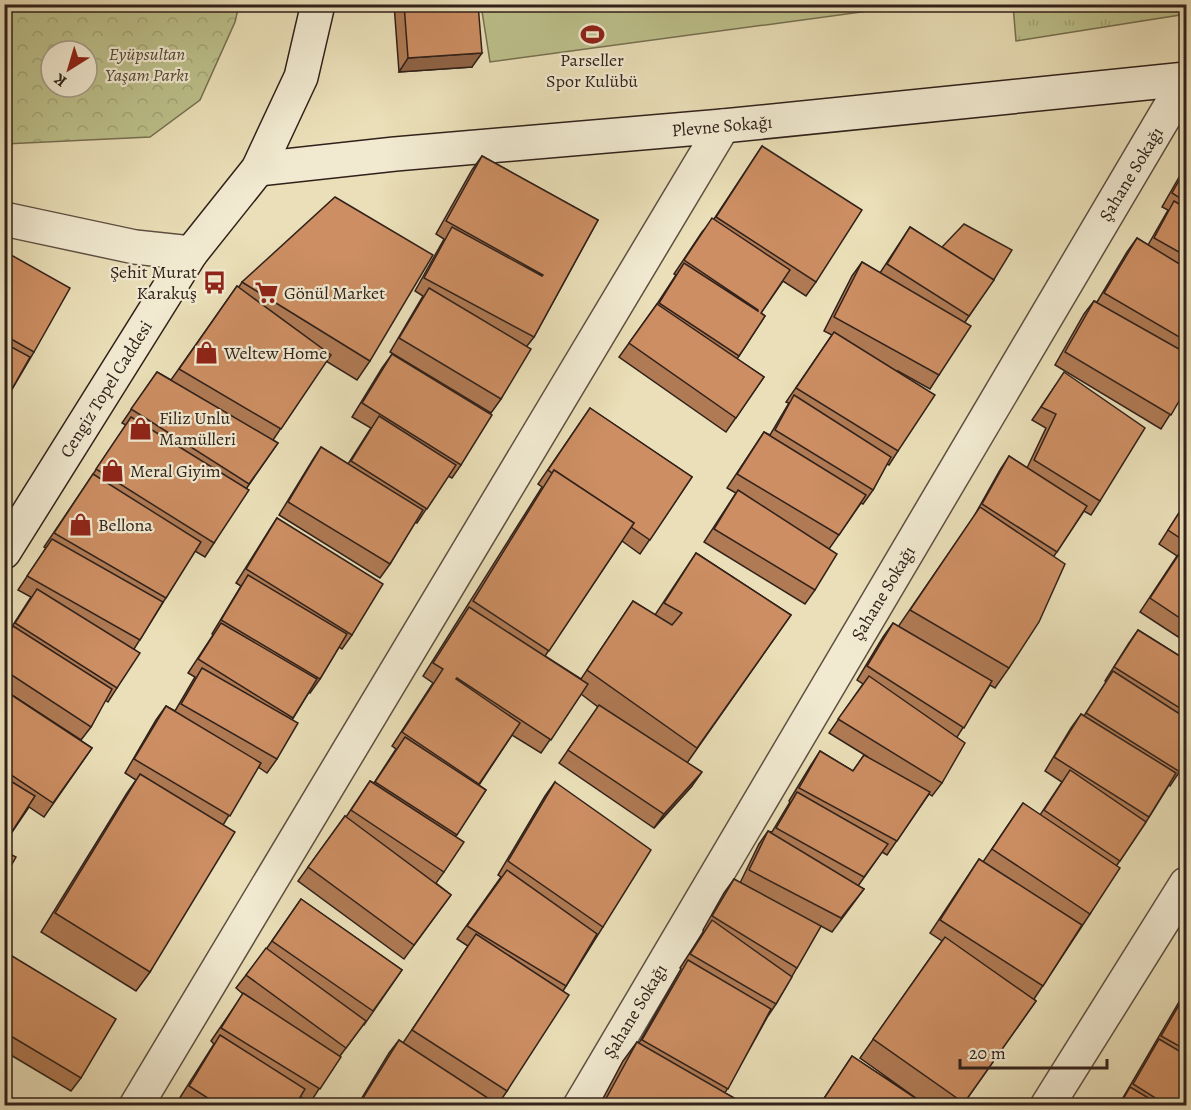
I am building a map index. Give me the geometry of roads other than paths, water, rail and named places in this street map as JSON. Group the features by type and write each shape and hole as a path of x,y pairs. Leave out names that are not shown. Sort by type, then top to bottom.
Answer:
{"street":[{"name":"Cengiz Topel Caddesi","path":"4,552 190,253 258,169 301,77 318,4"},
{"name":"Plevne Sokağı","path":"258,169 395,154 723,126 1186,80"},
{"name":"Şahane Sokağı","path":"579,1106 1186,80"},
{"path":"136,1106 723,126"},
{"path":"4,219 135,247 190,253"},
{"path":"1047,1106 1186,884"}],"place":[{"name":"Parseller Spor Kulübü","path":"592,34"},
{"name":"Şehit Murat Karakuş","path":"215,282"},
{"name":"Gönül Market","path":"266,293"},
{"name":"Weltew Home","path":"206,353"},
{"name":"Filiz Unlu Mamülleri","path":"141,428"},
{"name":"Meral Giyim","path":"112,471"},
{"name":"Bellona","path":"80,525"}],"park label":[{"name":"Eyüpsultan Yaşam Parkı","path":"147,64"}]}
